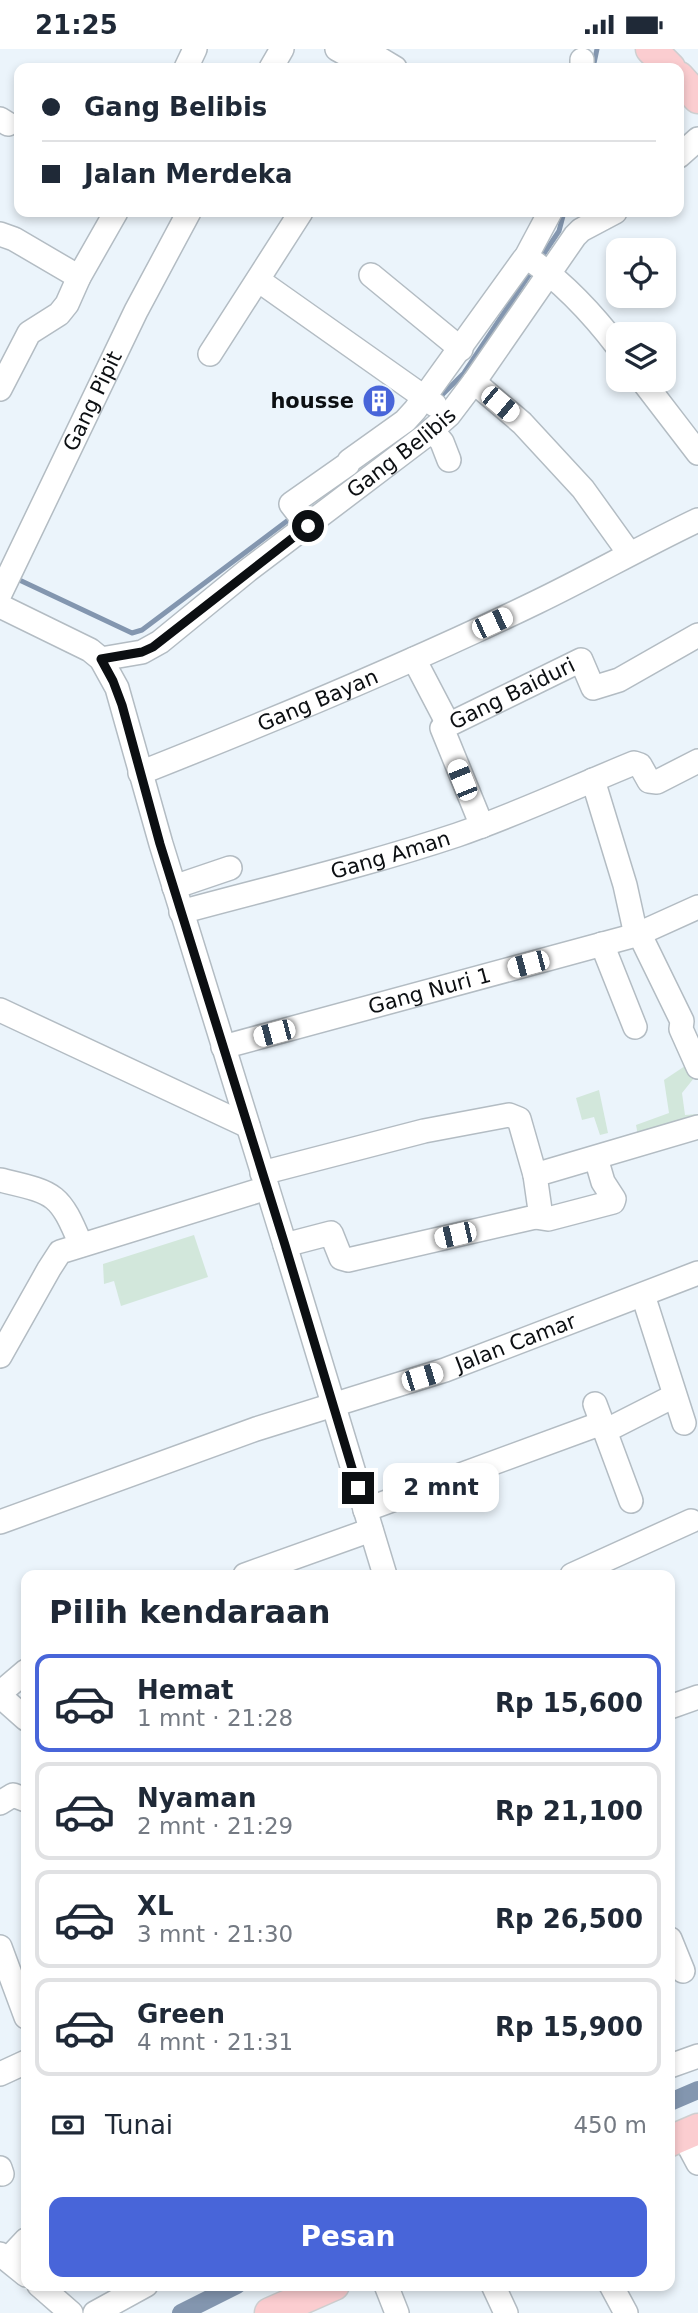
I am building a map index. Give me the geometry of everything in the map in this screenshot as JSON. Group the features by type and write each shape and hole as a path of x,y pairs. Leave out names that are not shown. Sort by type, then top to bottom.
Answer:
{"main road":[{"path":"651,49 667,63"},
{"path":"270,2313 320,2291"}],"street":[{"path":"337,49 357,60 388,62"},
{"path":"684,152 698,139"},
{"path":"0,389 29,333 62,311 113,217"},
{"name":"Gang Pipit","path":"0,597 136,311 186,217"},
{"path":"210,354 298,217"},
{"path":"449,460 435,410 461,349 537,264 549,217"},
{"name":"Gang Belibis","path":"101,659 142,652 153,647 302,518 435,410 474,382 537,264 607,217"},
{"path":"0,234 14,239 79,277"},
{"path":"537,264 606,332"},
{"path":"371,275 461,349"},
{"path":"258,280 435,410"},
{"path":"474,382 522,423 583,489 629,553"},
{"path":"651,392 698,453"},
{"path":"358,474 349,461 411,415 435,410"},
{"name":"Gang Bayan","path":"140,773 299,710 414,659 539,601 698,520"},
{"path":"0,597 90,650 101,659 117,688 181,912 264,1180 292,1243 332,1405 383,1570"},
{"name":"Gang Baiduri","path":"482,826 442,728 581,660 593,688 619,680 698,635"},
{"path":"414,659 448,724"},
{"name":"Gang Aman","path":"181,912 396,854 482,826 636,763 649,781 657,782 698,761"},
{"path":"593,780 638,934 690,1016 681,1029 698,1067"},
{"path":"174,887 230,869"},
{"name":"Gang Nuri 1","path":"223,1047 638,934 698,907"},
{"path":"602,944 635,1027"},
{"path":"0,1010 248,1126"},
{"path":"0,1356 60,1252 264,1180 424,1131 509,1115 519,1119 535,1175 540,1210 536,1217"},
{"path":"535,1175 698,1128"},
{"path":"292,1243 332,1234 341,1258 348,1260 536,1217 548,1219 612,1203 614,1199 603,1182 596,1158"},
{"path":"0,1180 52,1196 65,1209 81,1245"},
{"name":"Jalan Camar","path":"0,1523 256,1429 445,1370 698,1273"},
{"path":"256,1570 601,1419 684,1407 643,1295"},
{"path":"601,1419 631,1500"},
{"path":"583,1570 691,1521"},
{"path":"21,1676 0,1695 21,1714"},
{"path":"675,1705 698,1697"},
{"path":"0,1803 13,1794 21,1798"},
{"path":"675,1950 684,1971"},
{"path":"2,1961 21,2005"},
{"path":"675,2064 698,2056"},
{"path":"0,2074 21,2064"},
{"path":"684,2135 698,2163"},
{"path":"21,2244 4,2257 21,2271"},
{"path":"46,2291 71,2313"},
{"path":"95,2313 129,2291"},
{"path":"388,2291 397,2313"},
{"path":"497,2291 506,2313"},
{"path":"614,2291 626,2313"}],"green space":[{"path":"688,1064 694,1078 682,1093 685,1115 698,1114 698,1121 639,1141 636,1125 669,1113 664,1080"},
{"path":"599,1090 608,1133 600,1135 594,1117 582,1120 576,1098"},
{"path":"194,1235 208,1277 121,1306 114,1281 104,1284 103,1264"}],"waterway":[{"path":"594,63 597,49"},
{"path":"541,258 559,231 563,217"},
{"path":"438,399 464,373 533,269"},
{"path":"13,577 132,633 142,630 295,515"},
{"path":"675,2100 698,2090"},
{"path":"181,2313 225,2291"}],"place":[{"name":"housse","path":"379,401"}],"route":[{"path":"308,526 153,647 142,652 101,659 117,688 160,844 358,1488"}]}
